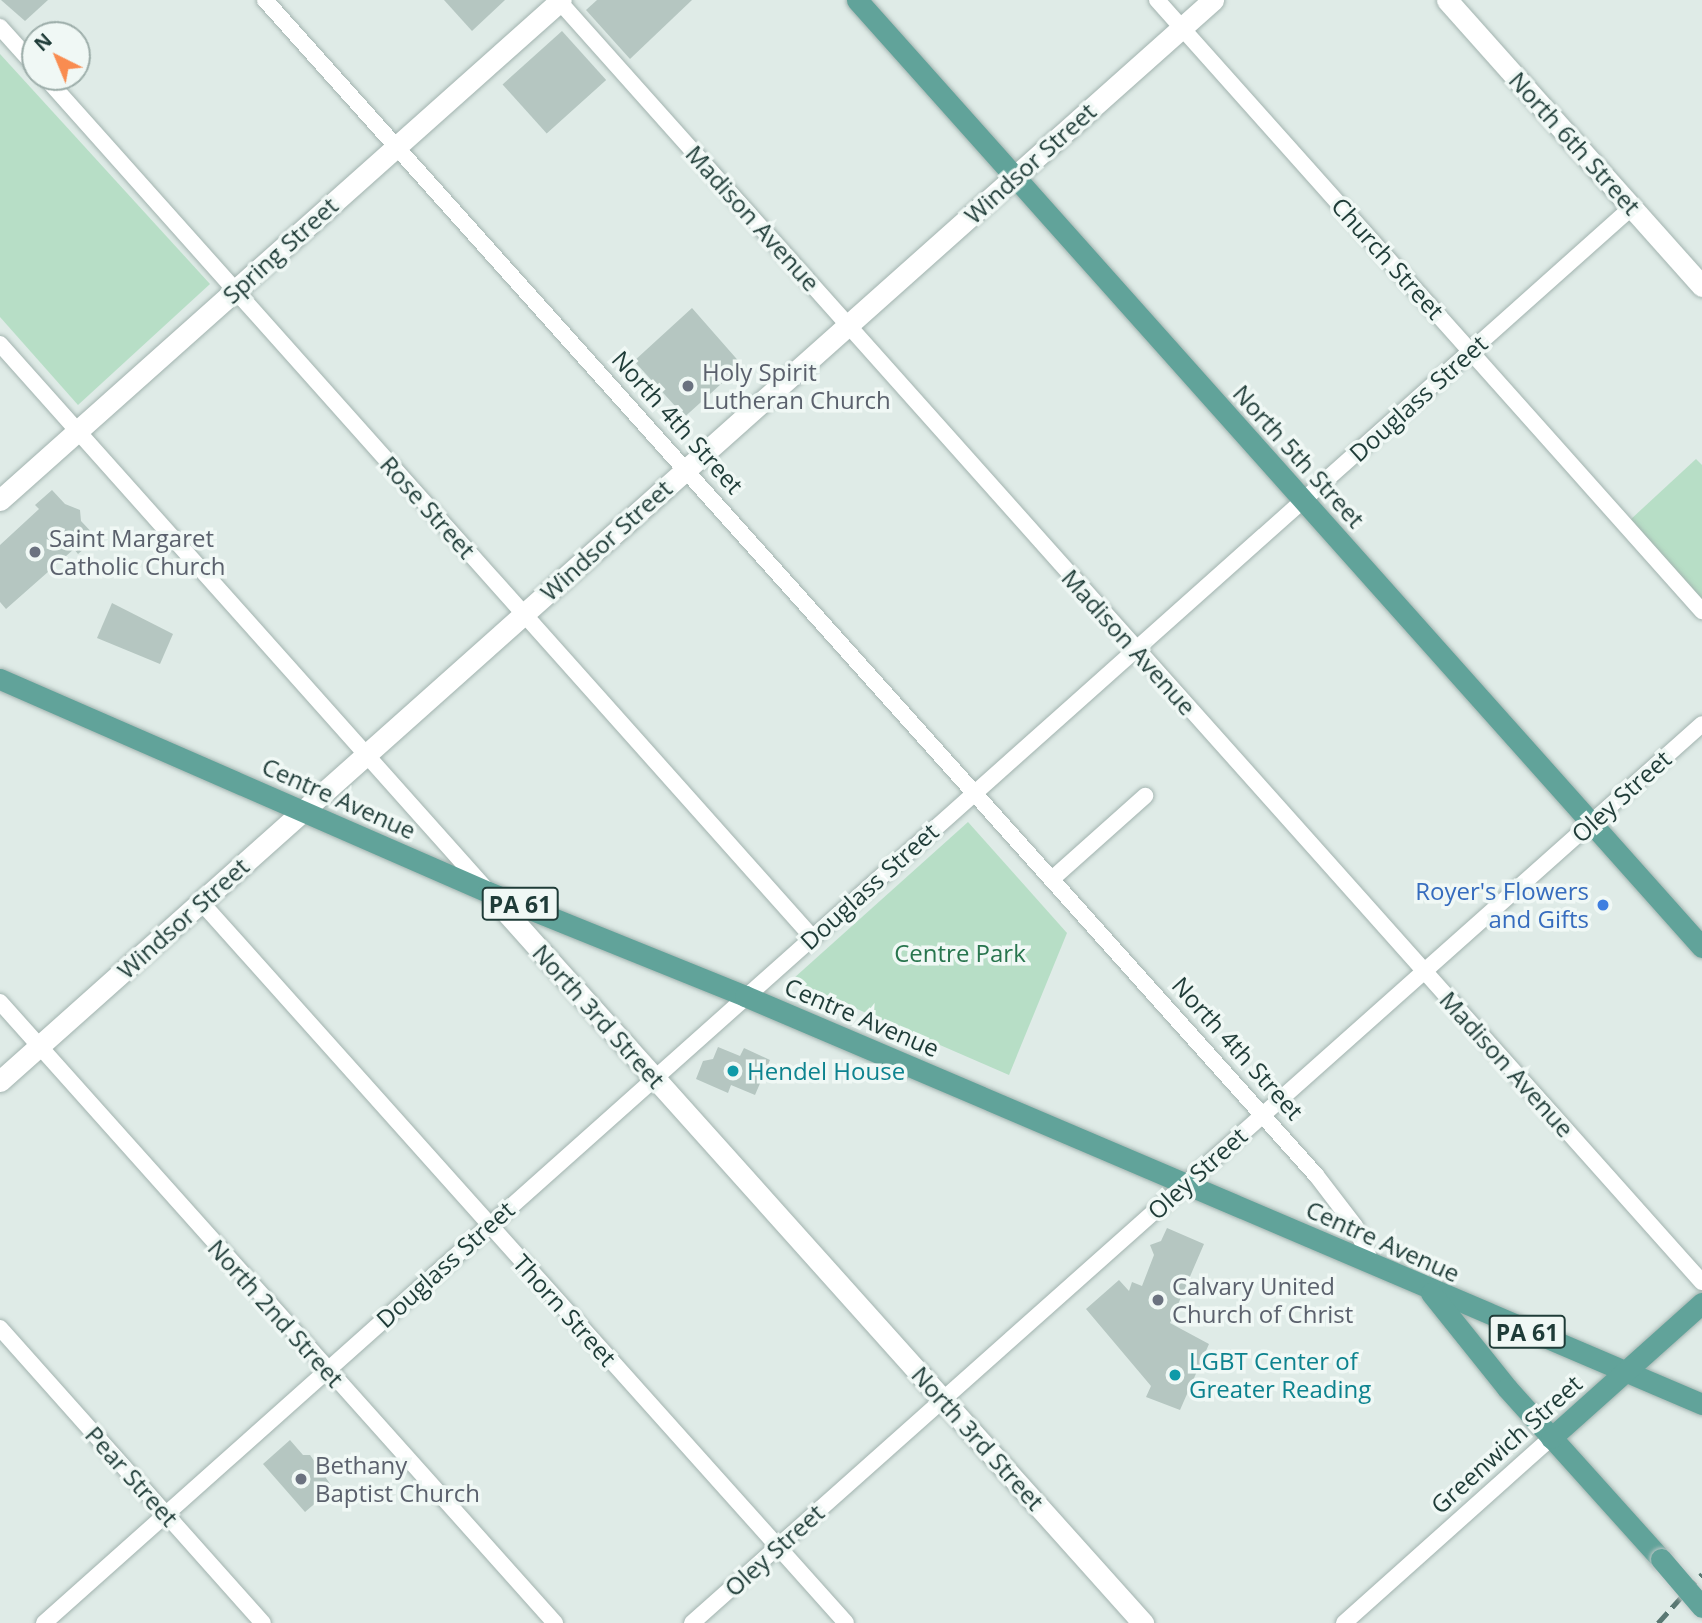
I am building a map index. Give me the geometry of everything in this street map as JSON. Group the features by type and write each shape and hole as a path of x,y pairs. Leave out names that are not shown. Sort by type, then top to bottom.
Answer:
{"main road":[{"name":"North 5th Street","path":"858,0 1702,947"},
{"name":"Windsor Street","path":"0,1081 1213,0"},
{"name":"North 6th Street","path":"1447,0 1702,286"},
{"name":"Spring Street","path":"0,500 559,1"},
{"name":"Centre Avenue","path":"0,679 488,892 745,996 1371,1262 1430,1291 1702,1404"},
{"name":"North 3rd Street","path":"488,892 1143,1623"},
{"name":"PA 61","path":"1430,1291 1551,1438"},
{"name":"Greenwich Street","path":"1551,1438 1702,1303"},
{"path":"1551,1438 1702,1606"}],"street":[{"name":"North 4th Street","path":"265,0 1263,1115 1355,1226 1371,1262"},
{"name":"Church Street","path":"1157,0 1702,611"},
{"name":"Madison Avenue","path":"559,1 1702,1282"},
{"path":"0,27 21,50"},
{"name":"Rose Street","path":"57,91 812,937"},
{"name":"Douglass Street","path":"44,1623 1632,207"},
{"name":"North 3rd Street","path":"0,344 488,892"},
{"name":"Oley Street","path":"692,1623 1702,723"},
{"path":"1052,879 1145,796"},
{"name":"Thorn Street","path":"201,901 488,1226 846,1623"},
{"name":"North 2nd Street","path":"0,1002 555,1623"},
{"name":"Pear Street","path":"0,1328 264,1623"},
{"name":"Greenwich Street","path":"1344,1623 1551,1438"}],"green space":[{"path":"0,54 21,77 21,91 34,91 210,284 78,405 0,317"},
{"path":"1696,459 1702,465 1702,599 1630,520"},
{"name":"Centre Park","path":"968,822 1067,933 1009,1075 795,982 794,978"}],"building":[{"path":"1,0 48,0 25,21"},
{"path":"444,0 505,0 472,31"},
{"path":"597,0 692,0 630,59 586,10"},
{"path":"562,31 606,80 547,134 503,85"},
{"name":"Holy Spirit Lutheran Church","path":"692,308 742,365 679,422 670,412 676,407 634,361"},
{"name":"Saint Margaret Catholic Church","path":"52,490 65,504 80,510 81,521 97,538 78,554 74,549 6,609 0,602 0,545 39,509 35,505"},
{"path":"112,603 173,634 160,664 97,638"},
{"name":"Hendel House","path":"718,1047 740,1056 744,1048 770,1060 755,1095 731,1085 728,1093 696,1079 703,1061 713,1059"},
{"name":"Calvary United Church of Christ","path":"1167,1228 1204,1244 1170,1323 1209,1344 1180,1410 1146,1397 1151,1386 1086,1309 1119,1280 1129,1291 1132,1282 1142,1286 1154,1255 1150,1245 1161,1241"},
{"name":"Bethany Baptist Church","path":"290,1440 303,1455 310,1455 333,1488 305,1512 263,1464"}],"railway":[{"path":"1658,1623 1702,1574"}],"place":[{"name":"Holy Spirit Lutheran Church","path":"688,386"},
{"name":"Saint Margaret Catholic Church","path":"35,552"},
{"name":"Royer's Flowers and Gifts","path":"1603,905"},
{"name":"Hendel House","path":"733,1071"},
{"name":"Calvary United Church of Christ","path":"1158,1300"},
{"name":"LGBT Center of Greater Reading","path":"1175,1375"},
{"name":"Bethany Baptist Church","path":"301,1479"}]}
